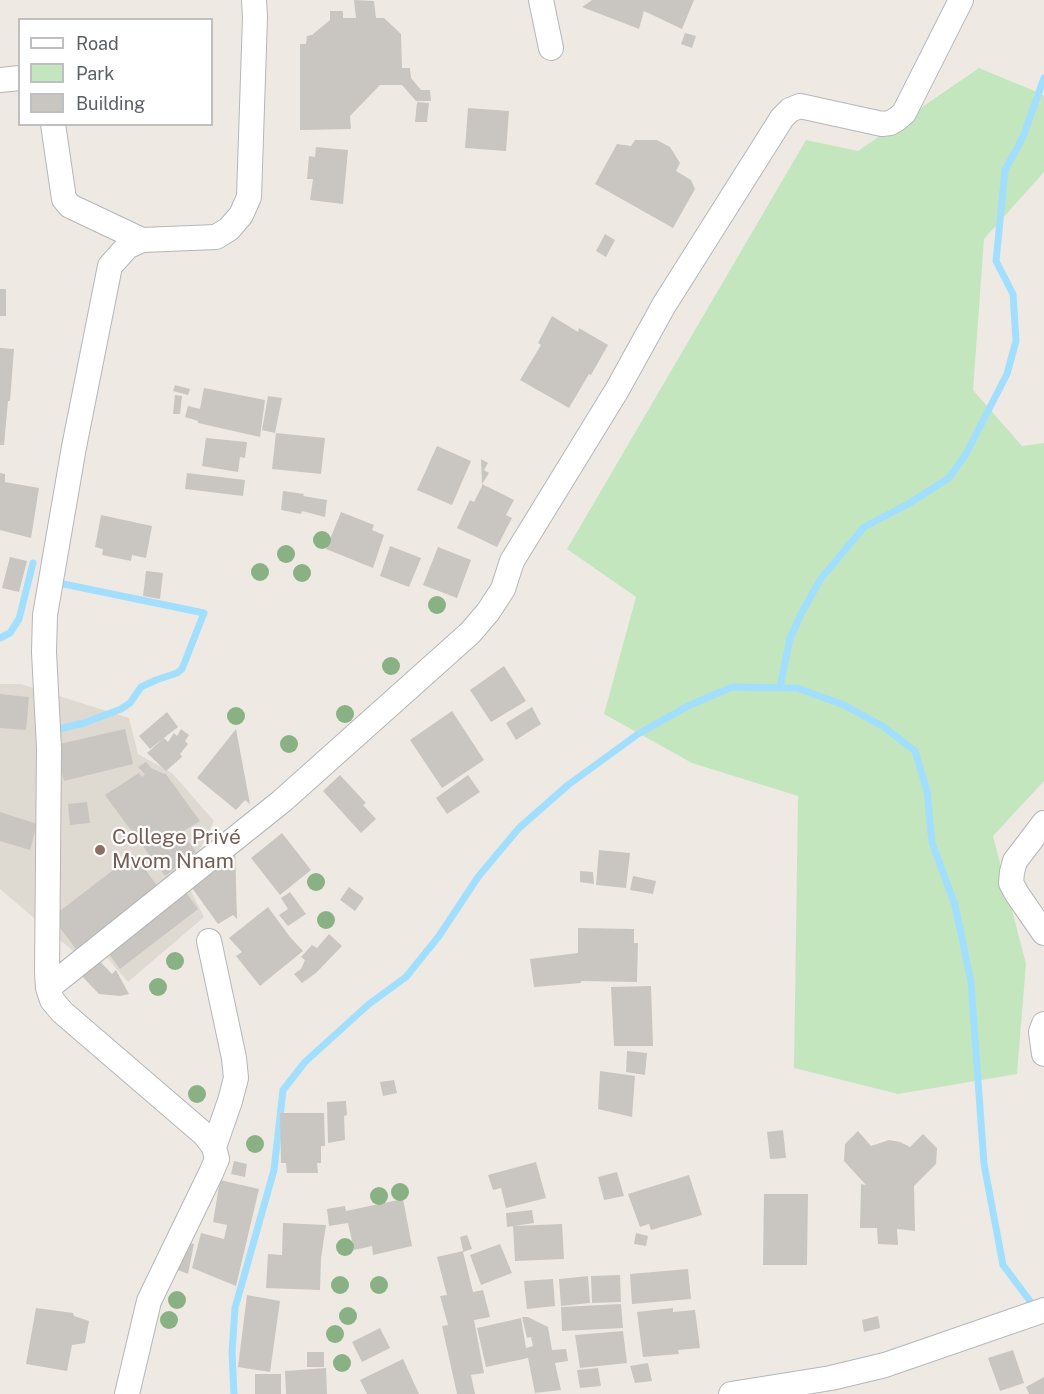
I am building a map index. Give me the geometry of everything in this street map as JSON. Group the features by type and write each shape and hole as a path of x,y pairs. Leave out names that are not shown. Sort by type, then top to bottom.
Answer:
{"street":[{"path":"127,1394 149,1301 216,1159 214,1148 205,1136 62,1012 52,1000 48,988 49,748 44,652 45,615 74,447 110,266 127,247 142,240 216,237 229,229 241,215 249,197 254,0"},
{"path":"541,0 551,48"},
{"path":"48,988 282,801 470,633 488,612 503,589 512,561 617,390 664,305 782,118 790,110 800,106 882,124 897,119 904,113 961,0"},
{"path":"0,80 18,78"},
{"path":"53,126 64,199 70,206 142,240"},
{"path":"1044,823 1015,861 1011,883 1044,933"},
{"path":"209,941 234,1058 236,1078 214,1148"},
{"path":"1044,1024 1041,1032 1044,1054"},
{"path":"731,1394 831,1378 885,1365 1044,1310"}],"shaded area":[{"name":"College Privé Mvom Nnam","path":"0,684 21,684 129,718 138,754 172,773 214,821 185,879 204,917 128,982 97,946 80,957 0,889"}],"green space":[{"path":"979,68 1044,95 1044,172 984,239 973,390 1022,446 1044,443 1044,781 993,836 1026,964 1017,1074 898,1094 794,1068 798,796 692,763 604,714 636,597 567,549 806,140 858,151"}],"building":[{"path":"354,0 374,1 376,18 384,18 401,34 402,68 410,68 411,78 421,90 430,90 431,101 416,101 402,85 380,85 350,116 351,129 300,130 300,44 306,44 307,36 312,35 330,20 330,11 343,11 343,18 356,18"},
{"path":"592,0 694,0 682,29 644,11 639,29 582,7"},
{"path":"685,33 696,36 692,48 681,44"},
{"path":"417,102 429,103 427,122 415,122"},
{"path":"468,108 509,111 506,151 465,148"},
{"path":"635,140 657,140 670,147 680,163 676,171 691,180 695,189 673,228 595,184 617,144 631,146"},
{"path":"316,147 348,150 343,204 310,200 313,179 307,179 309,156 315,157"},
{"path":"605,234 615,240 606,257 596,251"},
{"path":"0,289 6,289 6,316 0,316"},
{"path":"552,316 578,332 579,328 608,345 569,408 520,380 541,345 538,343"},
{"path":"0,348 14,349 4,445 0,445"},
{"path":"175,385 190,389 188,395 173,391"},
{"path":"204,388 265,400 260,437 198,423 198,421 185,417 188,406 200,409"},
{"path":"175,395 182,396 180,414 173,414"},
{"path":"268,396 282,398 275,433 262,430"},
{"path":"276,433 325,438 321,474 272,469"},
{"path":"206,438 247,442 245,458 240,457 238,472 202,466"},
{"path":"437,446 471,461 452,505 417,490"},
{"path":"481,459 488,463 484,470 489,473 482,484 514,500 506,515 512,518 497,547 457,528 470,500 474,502 482,486"},
{"path":"0,473 5,474 5,482 39,488 31,538 0,530"},
{"path":"187,473 245,480 243,496 185,489"},
{"path":"283,491 327,500 325,517 302,511 301,514 281,510"},
{"path":"341,512 374,525 372,530 384,535 373,568 326,549"},
{"path":"101,515 152,526 146,558 132,555 131,561 102,555 103,549 95,547"},
{"path":"390,546 421,558 409,587 380,576"},
{"path":"438,547 471,560 457,598 423,585"},
{"path":"10,557 27,561 19,592 2,588"},
{"path":"146,571 163,573 160,599 143,596"},
{"path":"504,666 526,701 491,722 470,690"},
{"path":"0,694 29,697 26,730 0,728"},
{"path":"532,707 541,724 516,740 506,723"},
{"path":"452,711 484,760 442,788 410,740"},
{"path":"167,712 178,727 150,749 139,736"},
{"path":"125,729 133,764 64,781 55,745"},
{"path":"181,729 189,735 185,741 188,744 180,754 182,757 166,771 147,753 164,738 168,742 174,733 177,736"},
{"path":"236,729 250,804 245,800 236,810 197,778"},
{"path":"146,762 151,768 165,773 200,821 182,832 196,852 165,876 105,795 139,773 142,777 145,774 138,767"},
{"path":"340,775 366,803 363,805 376,819 361,833 323,791"},
{"path":"468,775 480,792 447,814 436,798"},
{"path":"87,802 90,823 70,825 68,804"},
{"path":"0,812 37,824 30,850 0,841"},
{"path":"282,833 311,870 280,895 251,858"},
{"path":"235,848 237,919 233,915 218,924 192,888 204,880"},
{"path":"599,850 630,853 626,888 596,885"},
{"path":"134,854 158,887 76,949 52,917"},
{"path":"580,871 593,872 594,884 580,882"},
{"path":"633,876 656,881 653,894 630,890"},
{"path":"349,887 364,898 355,911 340,900"},
{"path":"183,888 198,909 120,969 104,947"},
{"path":"290,892 306,914 288,926 279,915 288,909 281,898"},
{"path":"268,907 303,951 260,986 236,956 242,952 229,938"},
{"path":"578,928 634,929 634,943 638,943 637,982 581,981 581,983 534,987 530,959 578,953"},
{"path":"329,934 342,946 316,973 302,983 294,974 301,969 305,960 301,957 312,945 317,948"},
{"path":"95,956 112,974 116,970 129,994 120,996 99,994 77,971"},
{"path":"651,986 653,1046 614,1046 611,987"},
{"path":"627,1051 647,1053 645,1075 626,1072"},
{"path":"600,1071 635,1076 632,1117 598,1109"},
{"path":"394,1080 397,1093 383,1096 380,1082"},
{"path":"346,1101 345,1140 328,1143 327,1102"},
{"path":"280,1113 324,1113 325,1146 321,1146 321,1163 317,1163 318,1173 287,1173 286,1163 281,1163"},
{"path":"783,1130 786,1158 770,1159 767,1132"},
{"path":"858,1131 871,1146 889,1140 910,1147 923,1134 937,1148 936,1164 914,1186 915,1231 897,1229 898,1245 878,1244 877,1228 860,1228 861,1184 866,1185 844,1161 845,1144"},
{"path":"234,1161 247,1164 245,1177 231,1174"},
{"path":"536,1162 546,1198 506,1208 501,1188 493,1190 488,1175"},
{"path":"617,1172 624,1196 604,1200 598,1177"},
{"path":"689,1175 702,1215 651,1230 649,1224 640,1227 628,1194"},
{"path":"220,1180 259,1189 236,1286 192,1268 201,1233 224,1239 227,1225 213,1222"},
{"path":"764,1194 808,1194 807,1265 763,1265"},
{"path":"403,1199 412,1246 373,1255 372,1246 354,1250 348,1223 329,1226 327,1209 345,1206 346,1211"},
{"path":"532,1210 534,1223 507,1227 506,1213"},
{"path":"283,1223 326,1225 321,1258 320,1290 266,1288 268,1254 282,1255"},
{"path":"562,1224 564,1259 515,1261 513,1226"},
{"path":"636,1233 648,1236 646,1246 634,1244"},
{"path":"467,1235 472,1249 463,1252 473,1292 483,1290 490,1317 474,1320 484,1373 471,1375 475,1394 457,1394 442,1326 448,1325 440,1296 447,1295 437,1257 463,1251 460,1237"},
{"path":"185,1242 194,1244 188,1274 173,1268"},
{"path":"500,1244 512,1273 481,1285 470,1255"},
{"path":"688,1269 691,1299 632,1304 630,1274"},
{"path":"620,1275 621,1302 592,1303 591,1276"},
{"path":"588,1276 590,1303 561,1306 559,1279"},
{"path":"553,1279 555,1306 527,1309 524,1281"},
{"path":"247,1295 280,1301 270,1372 238,1367"},
{"path":"621,1304 623,1328 562,1331 561,1307"},
{"path":"36,1308 73,1313 74,1316 89,1321 85,1343 72,1345 67,1371 26,1364"},
{"path":"673,1308 673,1312 695,1310 700,1348 678,1350 679,1354 643,1357 637,1312"},
{"path":"878,1316 880,1328 864,1332 862,1320"},
{"path":"522,1317 528,1317 548,1327 552,1350 566,1349 568,1361 555,1363 561,1390 535,1393 528,1358 486,1367 477,1328 521,1318 526,1348 533,1346 531,1337 527,1338"},
{"path":"380,1328 390,1348 362,1362 352,1342"},
{"path":"623,1331 627,1363 580,1368 575,1335"},
{"path":"1013,1350 1024,1383 1000,1391 988,1358"},
{"path":"307,1352 324,1352 324,1367 307,1367"},
{"path":"403,1359 419,1394 367,1394 360,1380"},
{"path":"648,1363 652,1381 635,1383 630,1366"},
{"path":"326,1368 327,1394 286,1394 285,1371"},
{"path":"598,1368 601,1386 580,1388 577,1370"},
{"path":"255,1374 281,1374 281,1394 255,1394"},
{"path":"1044,1377 1044,1394 1029,1394 1026,1387"}],"waterway":[{"path":"780,687 790,638 820,580 864,527 908,504 949,478 966,454 1007,374 1016,341 1013,294 996,261 1005,170 1023,137 1044,78"},
{"path":"0,638 10,633 19,619 33,563"},
{"path":"51,729 84,723 121,709 130,703 141,687 177,673 182,669 204,613 54,582"},
{"path":"234,1394 232,1352 235,1308 274,1170 283,1090 305,1062 369,1004 406,977 439,936 478,877 519,828 568,785 638,734 688,706 732,687 797,688 844,705 884,727 915,751 927,791 932,843 955,905 971,982 984,1164 1003,1265 1036,1309"}],"place":[{"name":"College Privé Mvom Nnam","path":"100,850"}]}
